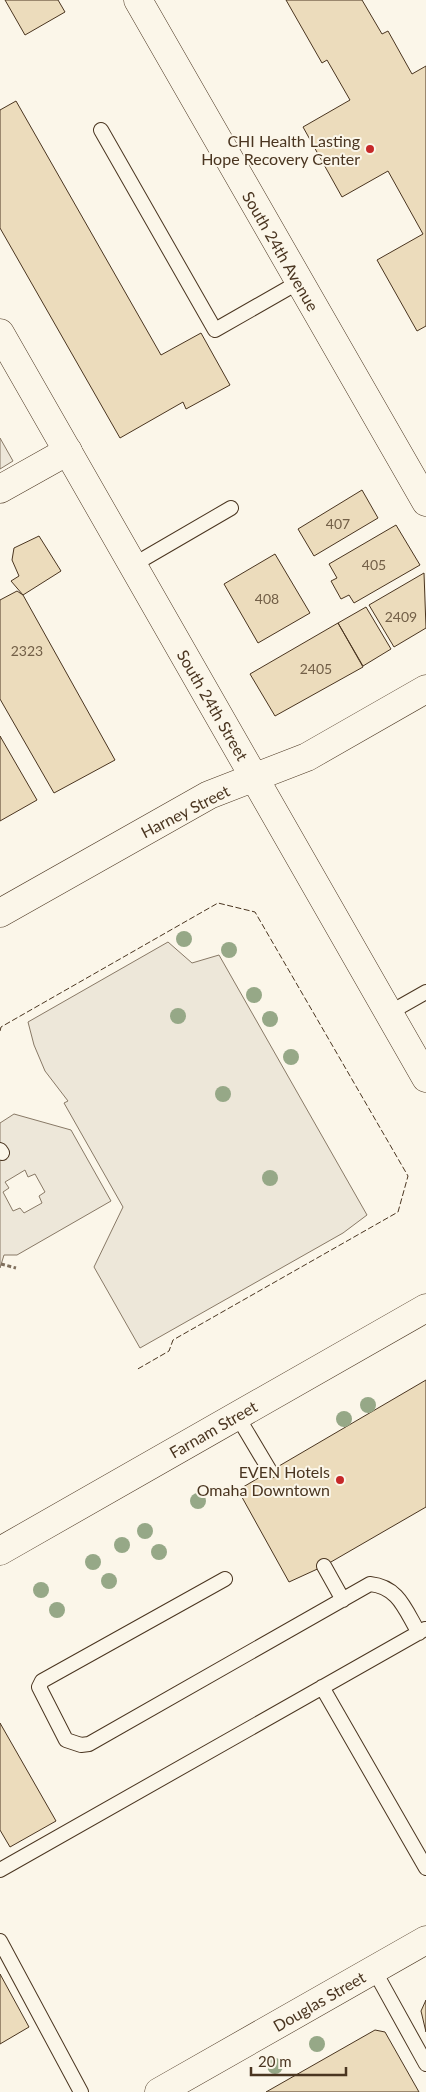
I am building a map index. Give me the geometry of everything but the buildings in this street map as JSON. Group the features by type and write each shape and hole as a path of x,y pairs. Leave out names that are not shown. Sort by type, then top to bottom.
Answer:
{"main road":[{"name":"South 24th Avenue","path":"138,0 426,502"},
{"name":"South 24th Street","path":"0,333 426,1078"},
{"path":"0,490 68,452"},
{"name":"Harney Street","path":"0,913 209,795 307,757 426,689"},
{"name":"Farnam Street","path":"0,1551 236,1414 426,1308"},
{"name":"Douglas Street","path":"159,2092 426,1940"}],"lane":[{"path":"101,130 216,330 299,282"},
{"path":"133,565 231,508"},
{"path":"389,1013 426,992"},
{"path":"236,1414 270,1471"},
{"path":"324,1566 343,1600"},
{"path":"0,1870 422,1630 398,1597 384,1585 370,1584 89,1744 80,1745 66,1740 39,1687 42,1681 226,1579"},
{"path":"322,1687 426,1868"},
{"path":"0,1941 81,2092"},
{"path":"374,1970 426,2064"}],"path":[{"path":"1,1264 16,1268"}],"shaded area":[{"path":"0,438 13,461 0,469"},
{"path":"168,942 192,963 219,955 367,1215 343,1233 140,1348 94,1267 123,1207 64,1103 68,1101 45,1071 34,1045 28,1022"},
{"path":"14,1114 71,1130 111,1201 17,1255 4,1255 0,1268 0,1123","holes":["25,1170 28,1177 35,1174 45,1192 39,1196 42,1203 24,1213 20,1208 13,1211 3,1192 9,1188 5,1182"]}],"fence":[{"path":"0,1031 1,1027 218,903 255,912 408,1176 398,1212 173,1340 169,1351 136,1370"}],"place":[{"name":"CHI Health Lasting Hope Recovery Center","path":"370,149"},
{"name":"EVEN Hotels Omaha Downtown","path":"340,1480"}]}
